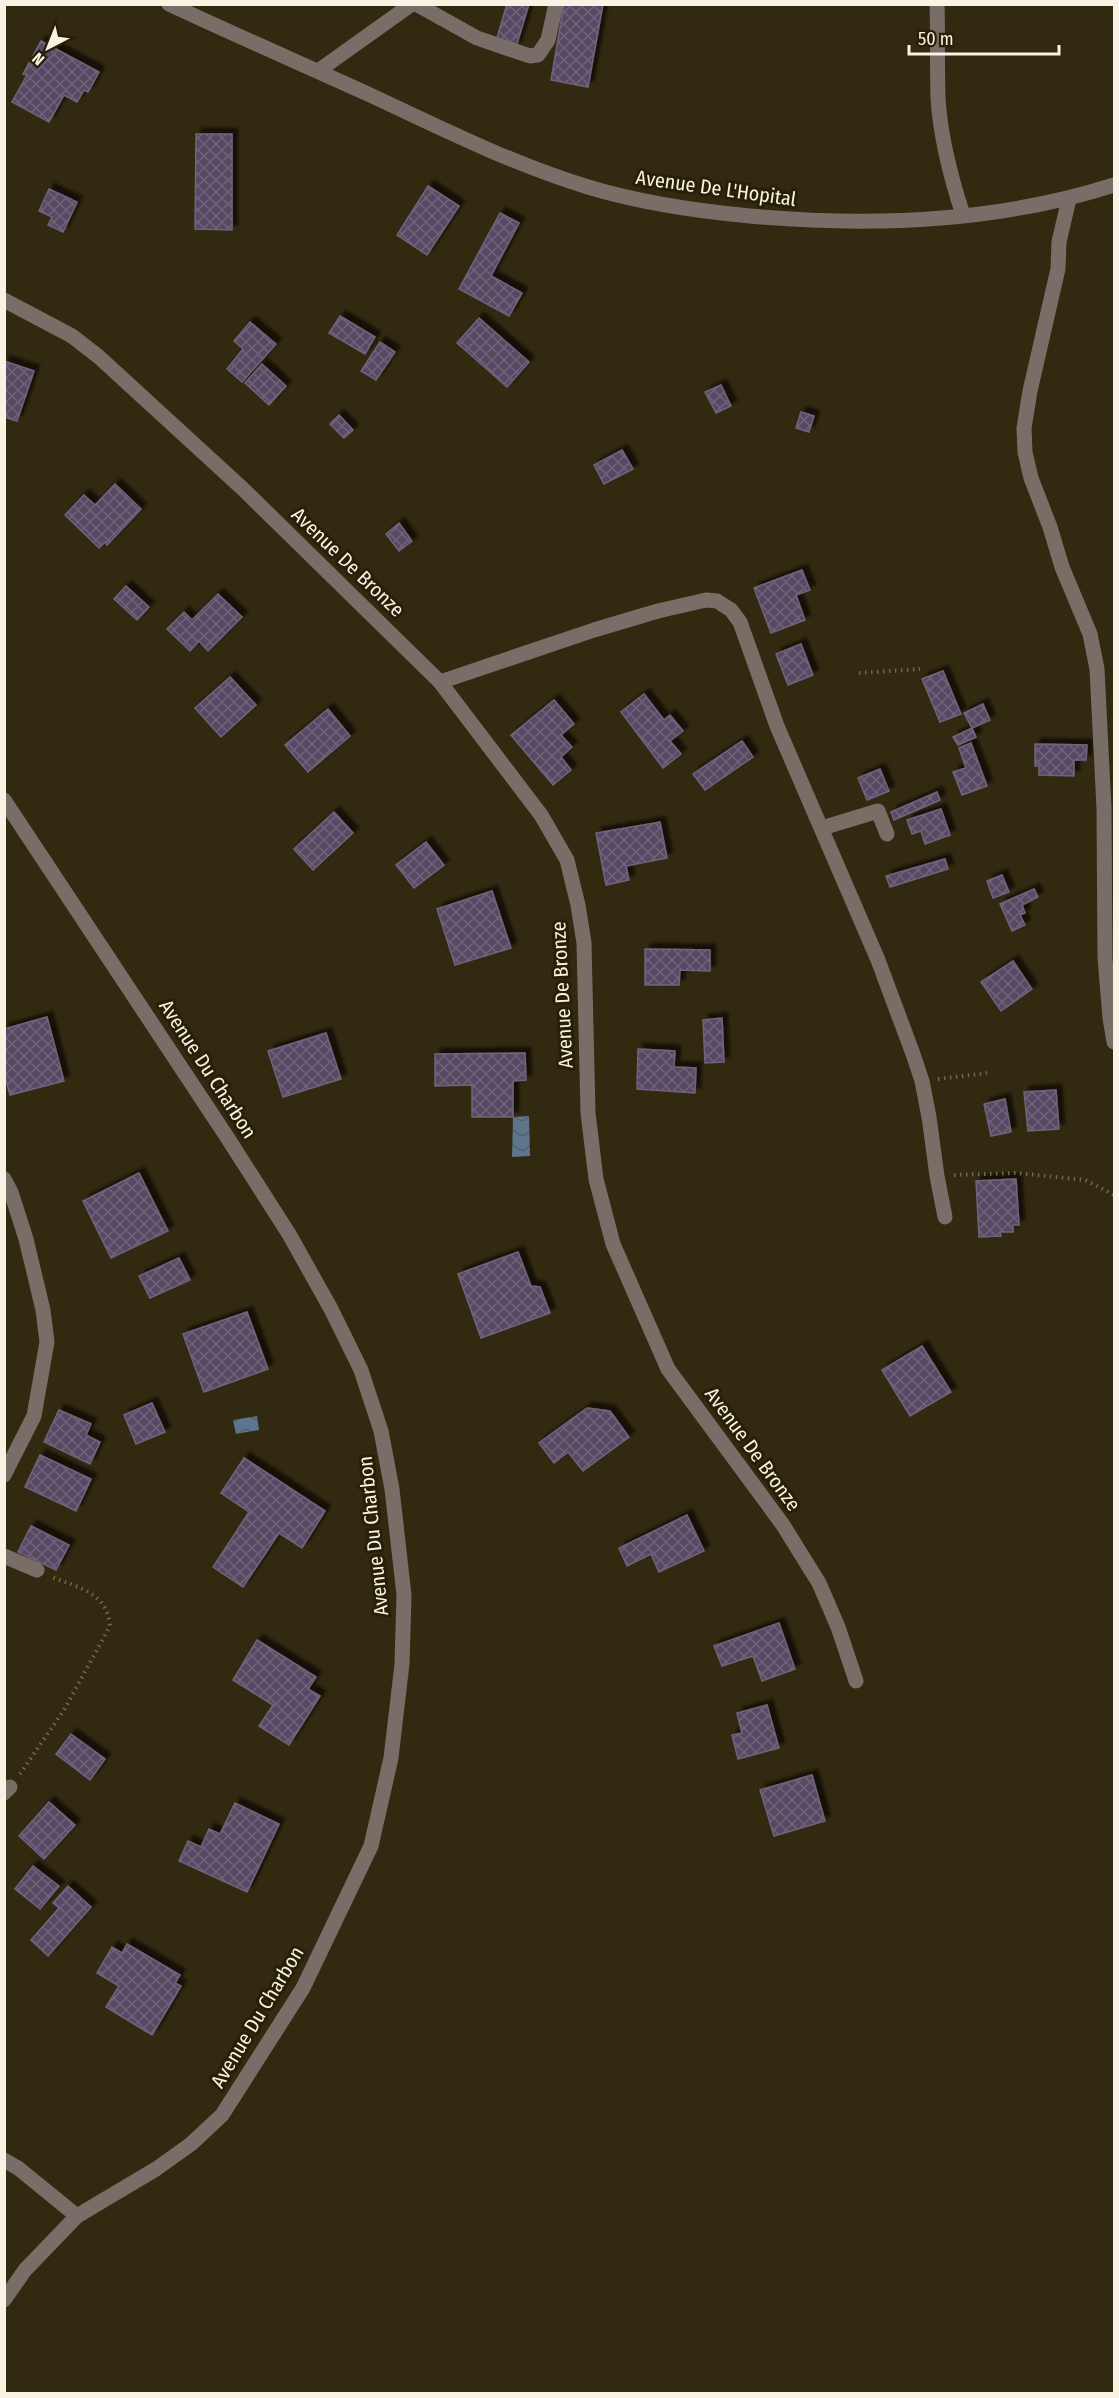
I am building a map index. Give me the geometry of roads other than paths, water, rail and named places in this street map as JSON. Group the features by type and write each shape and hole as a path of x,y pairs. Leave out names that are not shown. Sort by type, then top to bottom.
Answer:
{"street":[{"name":"Avenue De L'Hopital","path":"169,4 486,149 589,187 635,200 709,212 812,221 884,222 963,215 1069,199 1114,185"},
{"path":"318,71 414,4 477,38 530,56 538,55 548,40 556,4"},
{"path":"937,4 938,99 942,131 963,215"},
{"path":"1069,199 1059,242 1058,269 1030,391 1024,428 1025,452 1031,478 1050,527 1062,567 1090,634 1097,669 1104,808 1105,958 1114,1041"},
{"name":"Avenue De Bronze","path":"4,300 72,336 99,357 243,489 440,682 541,815 567,860 578,905 584,943 588,1113 597,1179 613,1244 639,1308 668,1369 783,1525 819,1583 838,1627 856,1681"},
{"path":"440,682 658,611 706,600 717,601 730,610 740,622 777,726 882,970 922,1081 945,1217"},
{"name":"Avenue Du Charbon","path":"4,800 221,1127 289,1234 331,1309 361,1370 381,1431 392,1489 404,1595 402,1664 391,1758 371,1846 303,1988 222,2115 191,2144 156,2169 77,2216 7,2292"},
{"path":"822,828 878,811 887,834"},
{"path":"4,1179 11,1192 26,1239 44,1310 47,1342 34,1416 4,1474"},
{"path":"4,1556 37,1570"},
{"path":"4,2160 18,2168 77,2216"}],"water":[{"path":"529,1116 530,1156 512,1157 513,1117"},
{"path":"257,1416 259,1430 236,1434 233,1420"}]}
